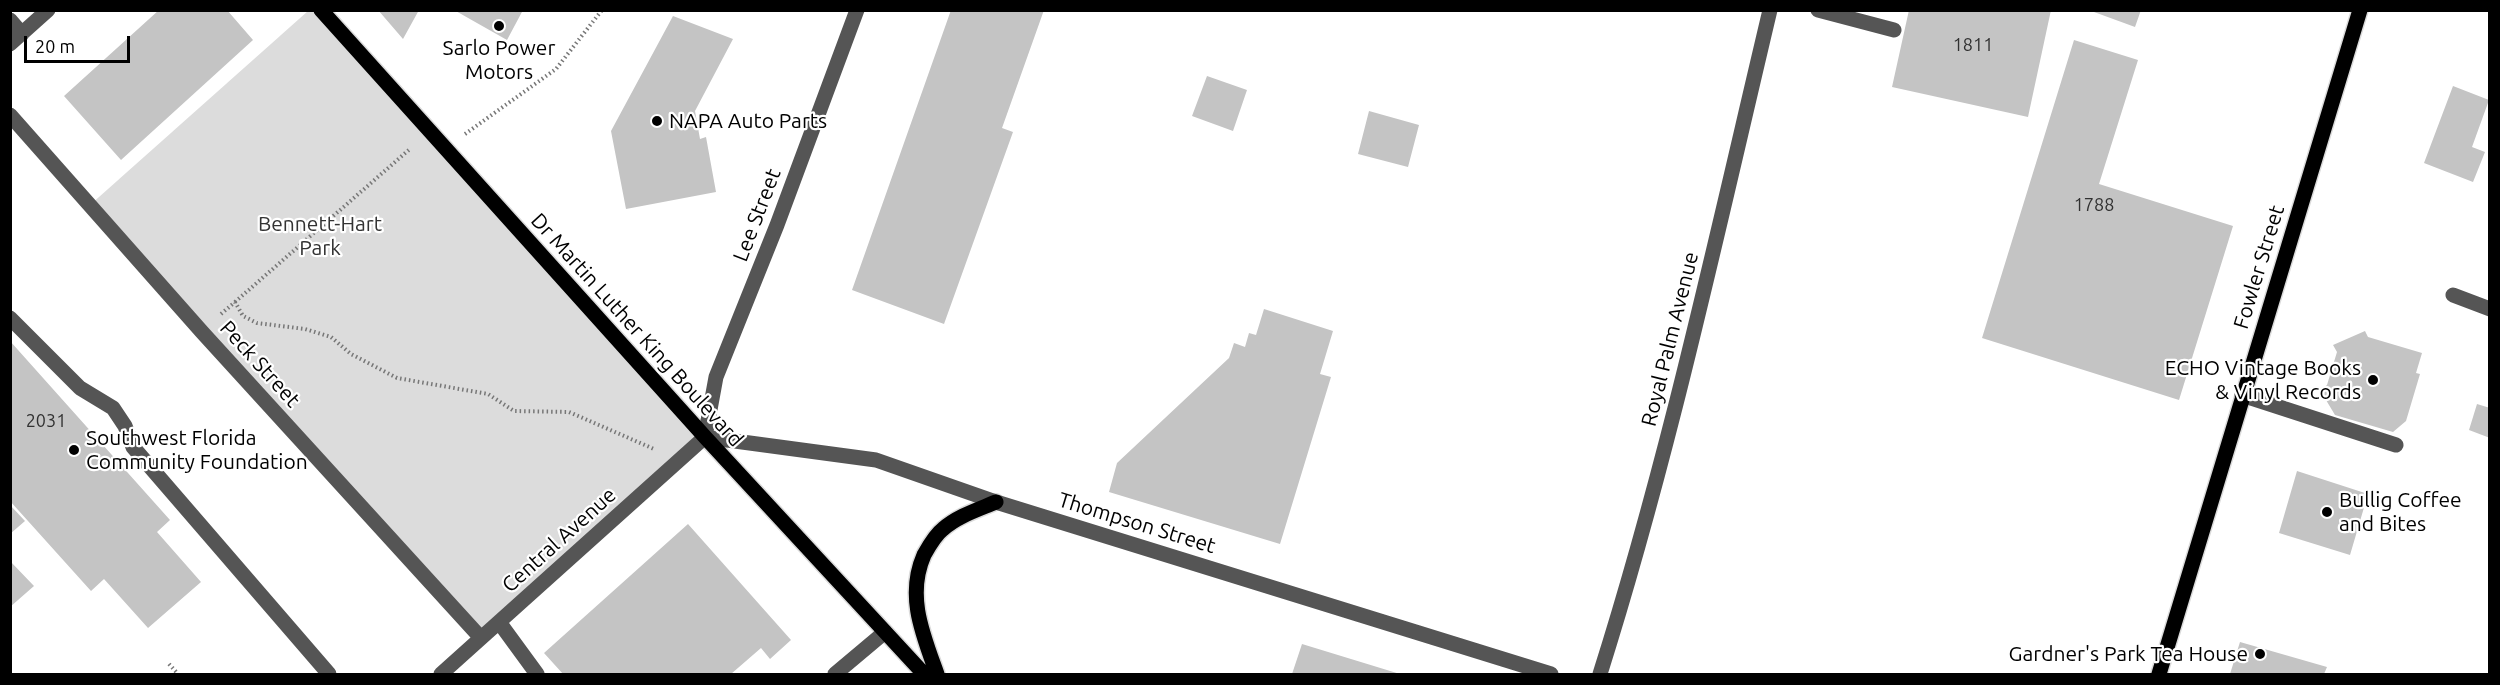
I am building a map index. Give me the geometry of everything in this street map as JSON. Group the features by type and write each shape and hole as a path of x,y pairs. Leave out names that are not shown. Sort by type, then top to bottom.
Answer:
{"main road":[{"name":"Dr Martin Luther King Boulevard","path":"321,10 705,437 924,675"},
{"name":"Fowler Street","path":"2159,675 2360,10"},
{"path":"937,675 919,624 915,597 918,570 940,530 960,517 996,502"}],"street":[{"path":"10,44 48,10"},
{"name":"Lee Street","path":"705,437 716,377 777,225 857,10"},
{"name":"Royal Palm Avenue","path":"1600,675 1627,590 1674,415 1770,10"},
{"path":"1818,10 1894,30"},
{"path":"10,20 22,34"},
{"name":"Peck Street","path":"10,116 202,332 481,638"},
{"path":"2453,295 2490,309"},
{"path":"10,318 81,388 113,408 125,426 133,447 329,675"},
{"path":"2242,395 2396,445"},
{"name":"Central Avenue","path":"441,675 705,437"},
{"name":"Thompson Street","path":"705,437 876,460 996,502 1551,675"},
{"path":"499,622 537,675"},
{"path":"835,675 885,632"}],"path":[{"path":"445,149 556,69 602,10"},
{"path":"202,332 430,132"},
{"path":"234,302 243,316 257,323 305,329 331,337 351,354 397,378 488,394 514,411 569,412 679,460"},
{"path":"169,664 178,675"}],"green space":[{"name":"Bennett-Hart Park","path":"308,11 320,11 706,437 479,638 90,205"}],"building":[{"path":"159,10 227,10 253,40 121,160 64,96"},
{"name":"Sarlo Power Motors","path":"378,10 419,10 403,39"},
{"name":"Sarlo Power Motors","path":"454,10 523,10 507,40"},
{"path":"951,10 1044,10 1002,128 1013,132 944,324 852,290"},
{"path":"1909,10 2051,10 2028,117 1892,87"},
{"path":"2095,10 2141,10 2135,27 2094,12"},
{"name":"NAPA Auto Parts","path":"673,16 733,39 695,111 700,139 706,137 716,192 626,209 611,131"},
{"path":"2074,40 2138,60 2099,184 2233,226 2179,400 1982,338"},
{"path":"1207,76 1247,90 1233,131 1192,116"},
{"path":"2453,86 2489,100 2472,147 2485,152 2473,182 2424,163"},
{"path":"1369,111 1419,125 1408,167 1358,154"},
{"path":"1264,309 1333,331 1320,374 1331,377 1280,544 1109,492 1117,463 1229,358 1234,343 1245,347 1249,333 1256,335"},
{"name":"ECHO Vintage Books & Vinyl Records","path":"2365,331 2368,337 2422,353 2416,373 2420,374 2406,421 2393,432 2335,415 2320,390 2327,385 2337,352 2333,345"},
{"path":"10,341 170,520 157,532 201,582 148,628 104,579 91,591 10,501"},
{"path":"2477,404 2490,408 2490,438 2469,430"},
{"path":"2297,471 2368,494 2350,555 2279,533"},
{"path":"10,505 25,521 10,534"},
{"path":"688,524 791,640 770,659 761,648 731,674 563,674 544,653"},
{"path":"10,561 34,586 10,607"},
{"name":"Gardner's Park Tea House","path":"2240,642 2327,667 2324,674 2230,674"},
{"path":"1302,644 1400,674 1292,674"}],"place":[{"name":"Sarlo Power Motors","path":"499,26"},
{"name":"NAPA Auto Parts","path":"657,121"},
{"name":"ECHO Vintage Books & Vinyl Records","path":"2373,380"},
{"name":"Southwest Florida Community Foundation","path":"74,450"},
{"name":"Bullig Coffee and Bites","path":"2327,512"},
{"name":"Gardner's Park Tea House","path":"2260,654"}]}
